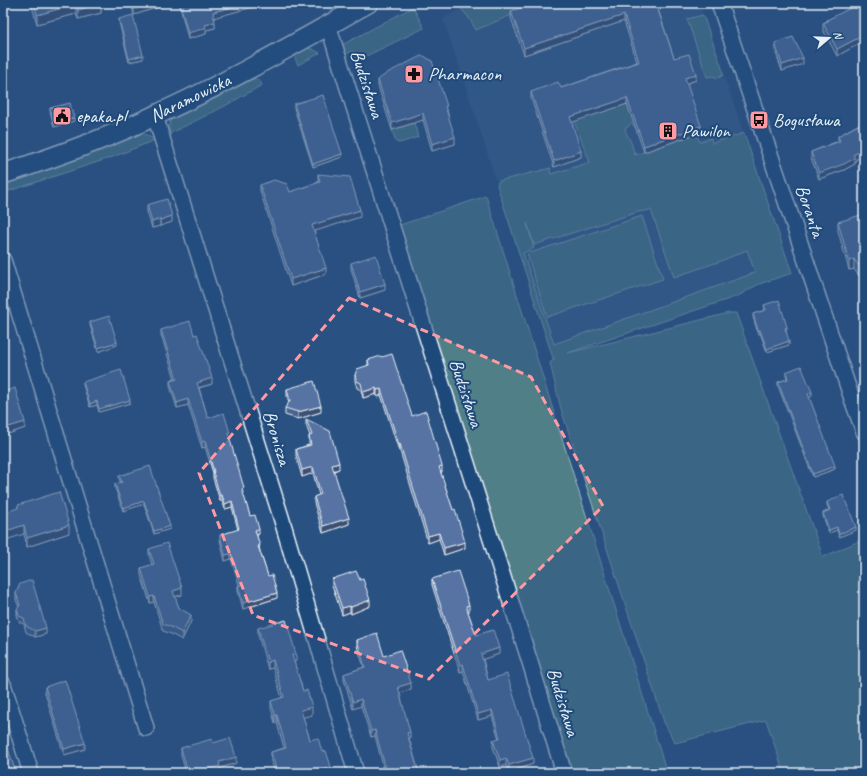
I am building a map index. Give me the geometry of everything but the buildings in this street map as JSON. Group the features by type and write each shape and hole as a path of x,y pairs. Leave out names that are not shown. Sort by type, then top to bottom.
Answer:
{"street":[{"name":"Naramowicka","path":"3,174 62,154 155,116 224,82 368,3"},
{"name":"Boranta","path":"719,3 864,432"},
{"name":"Budzisława","path":"328,25 525,644 564,773"},
{"name":"Bronisza","path":"155,116 281,516 356,773"},
{"path":"3,260 146,728"},
{"path":"3,684 31,773"}],"highlighted area":[{"path":"349,298 531,377 603,506 429,679 253,615 199,473"}],"shaded area":[{"path":"471,3 699,3 792,273 626,330 553,358 443,19"}],"green space":[{"path":"464,3 554,3 529,12 509,16 476,30 461,8 465,6"},
{"path":"413,7 424,28 358,60 355,60 353,51 345,54 342,45"},
{"path":"703,15 722,68 723,75 718,78 713,76 707,77 687,19"},
{"path":"305,48 312,49 320,53 298,65 295,56"},
{"path":"251,78 259,80 262,85 223,107 169,134 171,118"},
{"path":"677,87 685,111 636,129 632,123 625,129 635,155 696,134 700,142 711,138 712,143 744,133 792,273 759,284 738,296 568,353 729,313 736,313 823,557 864,539 864,773 784,773 766,720 675,743 664,722 561,409 550,363 555,358 553,358 497,185 499,181 551,168 551,174 590,162 574,121","holes":["651,210 674,277 721,261 747,250 755,272 554,344 523,253 534,248 527,223 534,245 638,212"]},
{"path":"414,123 418,137 400,143 396,142 392,130"},
{"path":"140,132 155,140 110,158 3,193 3,183"},
{"path":"486,196 667,773 570,773 400,225"},
{"path":"642,216 663,279 547,317 527,254"}],"place":[{"name":"Pharmacon","path":"414,74"},
{"name":"epaka.pl","path":"62,116"},
{"name":"Bogusława","path":"759,120"},
{"name":"Pawilon","path":"668,131"}]}
